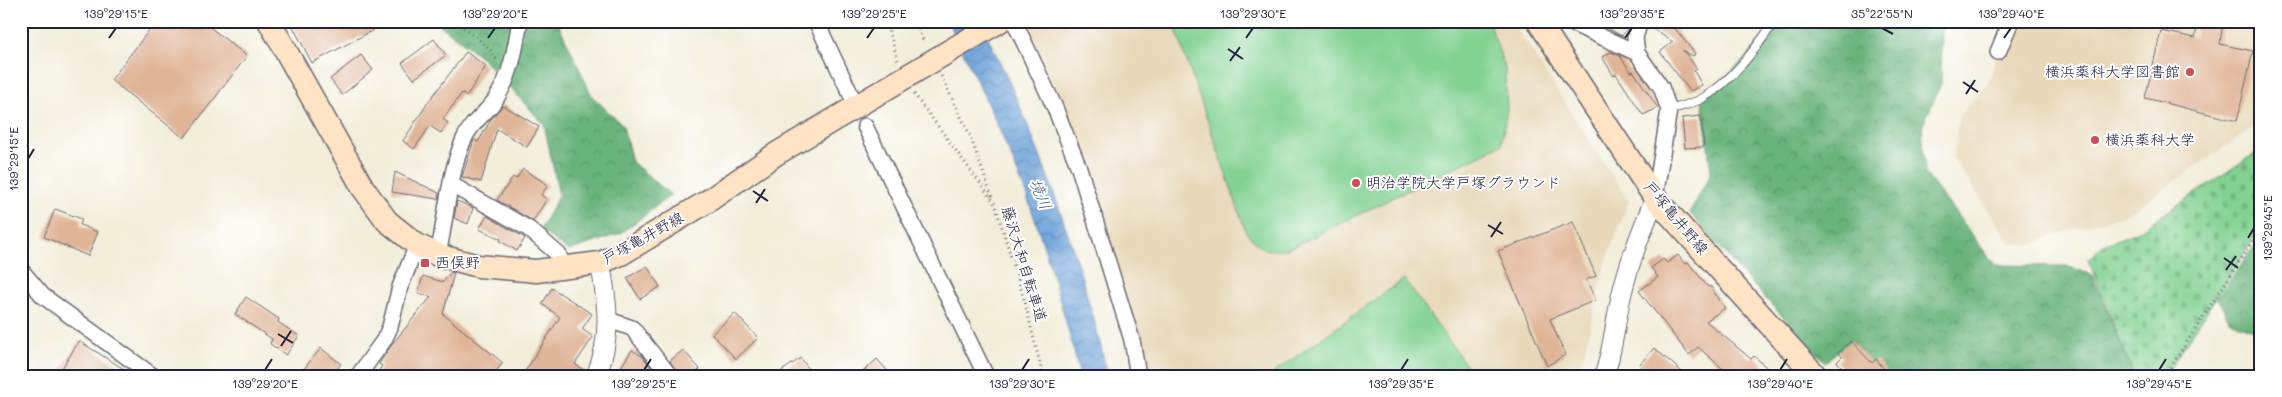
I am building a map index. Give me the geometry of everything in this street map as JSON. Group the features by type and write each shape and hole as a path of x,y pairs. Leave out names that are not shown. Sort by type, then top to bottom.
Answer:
{"main road":[{"name":"戸塚亀井野線","path":"269,21 363,188 387,220 417,245 438,255 478,266 536,271 600,263 640,243 708,201 776,154 1000,21"},
{"name":"戸塚亀井野線","path":"1538,21 1655,198 1816,376"}],"street":[{"path":"438,255 452,185 464,139 476,119 496,99 512,69 520,21"},
{"path":"816,21 851,95"},
{"path":"1014,21 1055,108 1079,168 1129,331 1138,376"},
{"path":"1567,21 1638,53"},
{"path":"1604,376 1611,357 1621,298 1631,259 1655,198 1669,110 1661,87 1638,53 1635,38 1640,21"},
{"path":"1998,52 2011,21"},
{"path":"865,126 986,376"},
{"path":"452,185 528,229 559,255 564,269"},
{"path":"358,376 387,334 395,314 400,287 417,245"},
{"path":"596,376 603,355 609,320 600,263"},
{"path":"21,270 43,296 153,376"},
{"path":"609,320 632,328 670,376"}],"lane":[{"path":"1669,110 1702,99 1729,77 1756,48 1775,21"}],"path":[{"path":"456,21 489,48"},
{"path":"886,21 899,64"},
{"path":"913,21 937,60 969,133 994,202"},
{"name":"藤沢大和自転車道","path":"914,93 994,202 1024,299 1043,376"},
{"path":"2165,376 2261,228"}],"shaded area":[{"name":"明治学院大学戸塚グラウンド","path":"1037,21 1512,21 1629,201 1604,267 1583,359 1574,376 1146,376 1090,165 1027,27"},
{"name":"横浜薬科大学","path":"2014,21 2261,21 2261,122 2127,214 2051,236 2034,244 2011,244 1953,158 1959,116 1989,81 1998,52"}],"green space":[{"path":"435,21 557,21 592,96 623,126 632,162 671,195 621,233 569,251 540,230 559,195 544,124 481,57"},
{"path":"1173,21 1489,21 1505,69 1507,110 1501,145 1288,249 1269,250 1260,246 1246,232"},
{"path":"1775,21 1942,21 1941,84 1922,127 1925,173 1995,265 2067,266 2092,275 2134,376 2039,376 2036,373 2029,376 1882,376 1851,340 1825,362 1741,272 1690,213 1711,173 1702,99 1748,56"},
{"path":"2261,149 2261,228 2165,376 2134,376 2088,259 2103,245 2139,231"},
{"path":"2261,237 2261,334 2229,320 2217,298"},
{"path":"1404,279 1474,376 1269,376"}],"water":[{"name":"境川","path":"948,21 980,21 1020,106 1070,240 1097,331 1108,376 1080,376 1045,249 1031,208 1003,137"}],"building":[{"path":"156,21 202,21 247,56 184,138 111,80"},
{"path":"290,21 390,21 312,63"},
{"path":"1595,21 1618,21 1628,28 1622,36"},
{"path":"1649,21 1669,21 1695,54 1693,56 1683,50 1697,69 1694,71 1702,85 1690,91 1660,52 1673,42 1648,26"},
{"path":"2198,21 2223,21 2220,44 2253,51 2237,121 2145,98 2161,31 2195,38"},
{"path":"434,39 446,55 414,79 402,63"},
{"path":"466,52 486,66 466,97 462,93 443,119 448,123 441,133 430,126 414,149 403,141 429,101"},
{"path":"1611,52 1620,56 1631,72 1633,71 1658,108 1643,115 1616,74 1614,76 1602,57"},
{"path":"361,55 373,70 342,95 330,79"},
{"path":"503,105 539,127 527,147 497,129 481,182 462,177 474,140 478,142 492,118"},
{"path":"1701,116 1704,147 1685,148 1682,118"},
{"path":"523,169 548,185 541,195 547,199 533,221 497,200 513,177 516,179"},
{"path":"395,172 439,193 438,199 392,192"},
{"path":"457,201 473,208 468,224 454,218"},
{"path":"55,209 82,219 80,225 98,232 88,256 44,237"},
{"path":"487,216 525,238 517,251 500,241 501,239 479,229"},
{"path":"1573,222 1596,276 1586,280 1596,300 1550,319 1565,355 1547,366 1498,251"},
{"path":"1678,255 1685,264 1688,262 1708,287 1710,286 1725,308 1706,321 1751,359 1754,356 1767,368 1760,376 1731,376 1698,347 1689,355 1639,291 1658,277 1651,268 1663,259 1667,263"},
{"path":"647,266 660,287 640,299 627,278"},
{"path":"451,272 454,273 443,314 503,363 492,376 375,376 382,366 379,364 393,343 431,297 418,293 423,276 443,282"},
{"path":"552,288 592,314 582,329 593,337 575,364 586,372 585,376 522,376 560,317 542,304"},
{"path":"246,297 279,319 278,322 299,336 286,355 270,344 272,339 235,314"},
{"path":"735,313 758,338 736,359 712,334"},
{"path":"79,341 135,376 57,376"},
{"path":"1851,341 1872,363 1876,359 1890,376 1851,376 1837,362 1842,357 1838,353"},
{"path":"321,348 341,364 331,376 298,376"},
{"path":"1654,348 1687,376 1652,376 1639,365"},
{"path":"632,350 642,356 658,376 615,376"},
{"path":"683,350 700,369 692,376 679,376 670,361"},
{"path":"801,358 813,376 774,376"},
{"path":"877,359 892,376 858,376"}],"place":[{"name":"横浜薬科大学図書館","path":"2190,72"},
{"name":"横浜薬科大学","path":"2095,140"},
{"name":"明治学院大学戸塚グラウンド","path":"1356,183"},
{"name":"西俣野","path":"425,263"}]}
